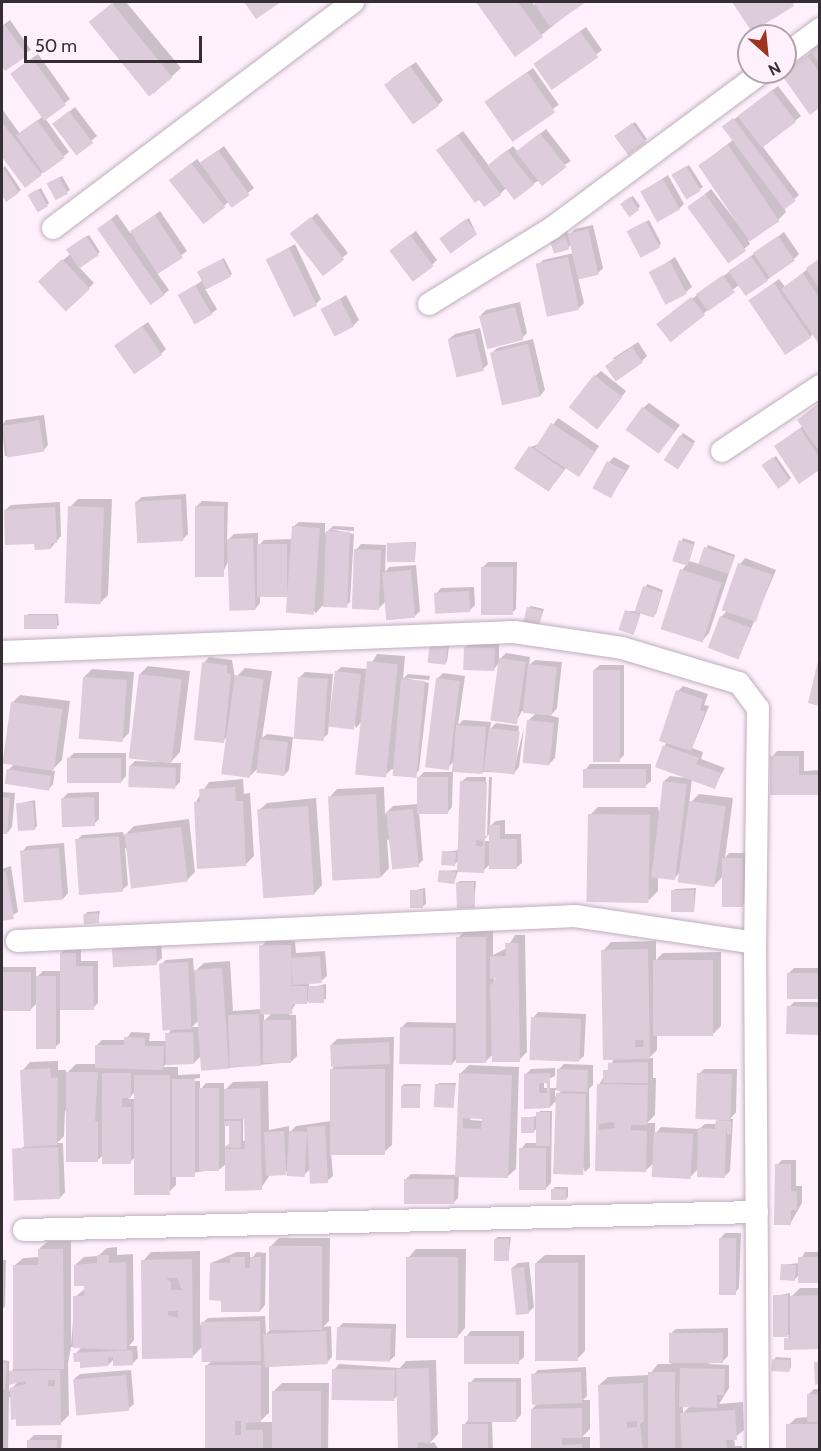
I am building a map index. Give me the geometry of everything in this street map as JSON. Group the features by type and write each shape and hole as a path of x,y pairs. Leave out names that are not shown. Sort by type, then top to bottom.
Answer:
{"street":[{"path":"53,228 353,2"},
{"path":"797,46 819,29"},
{"path":"429,304 552,228 746,84"},
{"path":"722,451 819,386"},
{"path":"2,652 514,632 622,648 739,684 759,708 755,943 758,1449"},
{"path":"17,941 575,916 755,943"},
{"path":"24,1230 757,1212"}],"building":[{"path":"244,2 281,2 256,19"},
{"path":"476,2 518,2 543,37 515,57"},
{"path":"586,2 550,27 534,3"},
{"path":"732,2 791,2 794,6 765,24 747,24"},
{"path":"112,3 172,78 149,96 89,22"},
{"path":"4,24 27,56 5,71 2,66"},
{"path":"580,31 598,57 552,90 533,64"},
{"path":"819,39 819,63 808,47"},
{"path":"807,55 819,72 819,108 810,115 788,84 797,84 797,62"},
{"path":"32,58 66,105 44,121 10,74"},
{"path":"410,66 439,106 413,124 384,85"},
{"path":"527,72 555,112 513,142 484,102"},
{"path":"772,90 796,122 762,148 738,116"},
{"path":"69,111 93,143 76,156 52,124"},
{"path":"733,118 796,201 784,209 722,126"},
{"path":"37,120 65,158 44,173 16,135"},
{"path":"2,122 42,175 25,188 2,157"},
{"path":"632,123 646,142 628,155 614,136"},
{"path":"540,133 566,167 542,186 516,152"},
{"path":"457,135 501,195 484,207 479,200 475,203 436,150"},
{"path":"728,145 779,221 750,241 698,165"},
{"path":"218,150 250,195 232,208 200,163"},
{"path":"507,150 534,185 514,200 487,165"},
{"path":"191,163 225,207 203,224 169,180"},
{"path":"2,166 19,193 6,202 2,195"},
{"path":"686,166 701,191 686,200 671,175"},
{"path":"59,177 68,194 56,200 47,184"},
{"path":"663,179 680,210 657,222 640,192"},
{"path":"38,189 48,206 38,212 28,195"},
{"path":"705,194 746,251 728,264 687,207"},
{"path":"630,197 639,210 629,217 620,204"},
{"path":"155,215 183,258 158,274 130,231"},
{"path":"311,217 344,260 323,276 290,234"},
{"path":"111,219 164,295 150,305 97,229"},
{"path":"466,219 477,234 450,254 439,238"},
{"path":"646,221 660,247 641,258 627,231"},
{"path":"588,229 599,275 578,280 568,234"},
{"path":"564,231 569,249 554,254 549,235"},
{"path":"410,235 433,266 413,282 389,251"},
{"path":"86,236 99,255 79,268 66,249"},
{"path":"778,236 795,261 770,278 753,253"},
{"path":"289,248 317,306 294,317 266,259"},
{"path":"751,256 768,281 745,296 729,271"},
{"path":"568,257 579,310 547,317 536,264"},
{"path":"62,259 90,289 66,311 38,282"},
{"path":"222,259 231,277 206,290 197,272"},
{"path":"819,259 819,289 806,268"},
{"path":"670,261 687,294 665,305 649,272"},
{"path":"803,273 819,298 819,344 781,289"},
{"path":"723,275 735,292 708,311 696,294"},
{"path":"774,283 811,338 785,355 748,300"},
{"path":"195,285 212,314 195,324 178,295"},
{"path":"691,297 705,315 670,342 656,324"},
{"path":"340,299 354,327 334,337 320,309"},
{"path":"515,307 523,340 487,349 479,316"},
{"path":"142,326 162,355 134,374 114,346"},
{"path":"475,333 484,371 456,377 448,339"},
{"path":"528,344 540,397 502,405 490,353"},
{"path":"632,347 643,363 616,381 605,366"},
{"path":"594,375 622,397 597,429 569,407"},
{"path":"819,403 819,451 797,420"},
{"path":"642,407 675,431 659,454 626,430"},
{"path":"39,420 44,452 7,457 2,426"},
{"path":"551,423 595,452 579,477 535,448"},
{"path":"800,428 819,457 819,470 799,484 774,446"},
{"path":"680,435 694,444 678,469 664,460"},
{"path":"529,446 564,469 549,492 514,468"},
{"path":"773,457 790,481 778,489 762,465"},
{"path":"607,461 626,471 611,498 592,488"},
{"path":"181,499 183,541 137,543 135,501"},
{"path":"68,506 104,507 101,604 65,603"},
{"path":"195,506 224,506 224,577 195,577"},
{"path":"55,507 57,543 51,543 51,549 35,550 34,544 5,545 4,510"},
{"path":"292,526 320,528 314,615 286,613"},
{"path":"326,531 350,532 347,608 323,607"},
{"path":"253,538 256,610 230,611 227,539"},
{"path":"679,540 694,545 687,566 672,561"},
{"path":"387,543 415,543 415,562 387,562"},
{"path":"257,544 287,544 287,597 257,597"},
{"path":"704,547 734,557 729,574 698,564"},
{"path":"354,549 381,550 379,610 352,609"},
{"path":"738,563 772,575 756,622 722,610"},
{"path":"481,567 513,567 513,615 481,615"},
{"path":"680,569 722,583 702,643 661,629"},
{"path":"411,570 415,618 386,620 382,573"},
{"path":"643,586 662,592 654,618 635,612"},
{"path":"469,591 470,612 435,614 434,593"},
{"path":"527,607 543,611 539,625 523,622"},
{"path":"625,610 640,615 634,635 619,630"},
{"path":"24,615 57,615 57,629 24,629"},
{"path":"720,616 751,628 739,660 708,648"},
{"path":"430,640 448,642 445,665 428,663"},
{"path":"464,647 495,648 494,671 463,670"},
{"path":"819,657 819,706 808,703"},
{"path":"499,658 526,662 517,724 490,720"},
{"path":"367,661 398,664 386,778 355,774"},
{"path":"202,662 227,665 227,673 231,674 224,743 194,740"},
{"path":"528,664 557,667 552,716 523,713"},
{"path":"593,670 620,670 620,762 593,762"},
{"path":"335,671 361,674 354,730 328,727"},
{"path":"139,674 182,679 171,764 129,758"},
{"path":"235,675 264,679 250,778 221,774"},
{"path":"83,677 127,680 123,742 79,739"},
{"path":"298,677 328,679 324,741 294,739"},
{"path":"436,678 460,681 449,770 425,767"},
{"path":"401,679 425,681 416,778 393,776"},
{"path":"676,690 703,699 700,710 705,712 691,751 659,741"},
{"path":"11,702 62,709 54,771 2,763"},
{"path":"527,720 554,723 549,766 523,763"},
{"path":"456,725 486,727 483,774 453,772"},
{"path":"489,728 520,732 515,774 484,771"},
{"path":"260,739 288,742 284,776 256,773"},
{"path":"663,745 699,758 696,764 721,773 715,789 655,767"},
{"path":"770,756 799,756 799,775 819,775 819,795 770,795"},
{"path":"67,758 121,758 121,783 67,783"},
{"path":"129,766 176,768 175,789 128,787"},
{"path":"7,769 51,776 49,791 5,784"},
{"path":"583,769 646,769 646,788 583,788"},
{"path":"417,777 448,777 448,814 417,814"},
{"path":"460,781 487,782 484,873 457,872","holes":["476,840 483,841 483,846 476,846"]},
{"path":"663,781 687,784 675,880 651,877"},
{"path":"235,787 236,801 243,801 246,866 197,869 194,802 200,802 199,789"},
{"path":"376,794 380,878 332,880 328,797"},
{"path":"2,797 10,798 7,834 2,834"},
{"path":"94,797 95,826 62,827 61,798"},
{"path":"689,801 726,806 714,887 678,882"},
{"path":"33,802 35,830 18,831 16,803"},
{"path":"308,806 314,895 263,898 257,810"},
{"path":"413,809 419,867 392,870 386,812"},
{"path":"588,814 650,815 648,903 586,902"},
{"path":"489,825 500,825 500,839 517,839 517,869 489,869"},
{"path":"181,827 188,882 131,889 124,834"},
{"path":"119,836 123,892 79,895 75,839"},
{"path":"59,848 63,900 24,903 20,851"},
{"path":"442,851 456,852 455,866 441,865"},
{"path":"722,858 743,858 743,907 722,907"},
{"path":"439,870 456,872 454,884 438,882"},
{"path":"6,871 14,919 2,921 2,872"},
{"path":"474,882 475,908 457,909 456,883"},
{"path":"410,890 423,890 423,908 410,908"},
{"path":"671,890 694,890 694,912 671,912"},
{"path":"98,913 99,923 84,925 83,915"},
{"path":"456,937 486,937 486,1063 456,1063"},
{"path":"505,943 518,943 520,1062 492,1062 490,986 496,978 490,979 490,956 506,956"},
{"path":"291,945 292,1014 260,1015 259,946"},
{"path":"156,946 157,965 113,967 112,948"},
{"path":"648,949 650,1059 603,1060 601,950","holes":["635,1040 644,1040 643,1047 635,1047"]},
{"path":"60,953 76,953 76,966 93,966 94,1010 60,1010"},
{"path":"320,956 322,983 293,985 291,958"},
{"path":"653,960 713,960 713,1036 653,1036"},
{"path":"188,962 192,1029 163,1030 159,964"},
{"path":"222,968 229,1069 201,1071 194,970"},
{"path":"2,972 31,972 31,1011 2,1011"},
{"path":"787,973 819,973 819,999 787,999"},
{"path":"36,976 56,976 56,1049 36,1049"},
{"path":"292,986 307,986 307,1004 292,1004"},
{"path":"292,986 307,986 307,1004 292,1004"},
{"path":"787,1006 819,1007 818,1035 786,1034"},
{"path":"259,1014 261,1066 230,1067 228,1015"},
{"path":"531,1017 581,1019 579,1062 529,1060"},
{"path":"263,1020 291,1020 291,1063 263,1063"},
{"path":"400,1027 453,1028 452,1065 399,1064"},
{"path":"193,1032 194,1064 166,1065 165,1033"},
{"path":"124,1037 145,1038 145,1046 164,1046 163,1070 95,1068 95,1045 124,1045"},
{"path":"389,1042 390,1064 331,1067 330,1045"},
{"path":"648,1062 648,1083 603,1083 603,1070 608,1070 608,1063"},
{"path":"50,1068 51,1078 58,1077 57,1145 24,1147 20,1070"},
{"path":"330,1069 385,1069 385,1155 330,1155"},
{"path":"557,1069 588,1070 587,1092 556,1091"},
{"path":"66,1072 98,1072 95,1121 98,1121 98,1162 66,1162"},
{"path":"102,1073 131,1073 131,1098 122,1098 122,1107 131,1107 131,1164 102,1164"},
{"path":"459,1073 512,1075 508,1178 455,1177","holes":["463,1118 482,1119 481,1129 463,1128"]},
{"path":"550,1073 550,1108 524,1109 524,1074","holes":["539,1083 547,1083 547,1093 539,1093"]},
{"path":"697,1073 732,1074 730,1120 695,1119"},
{"path":"134,1075 170,1075 170,1195 134,1195"},
{"path":"172,1079 195,1079 195,1177 172,1177"},
{"path":"435,1084 455,1085 454,1108 434,1107"},
{"path":"597,1084 648,1085 647,1125 631,1125 631,1130 647,1131 646,1172 595,1171","holes":["614,1122 615,1128 599,1130 599,1124"]},
{"path":"401,1086 420,1086 420,1108 401,1108"},
{"path":"199,1088 219,1088 219,1171 199,1171"},
{"path":"260,1088 262,1190 225,1191 225,1149 245,1149 244,1119 224,1119 224,1089"},
{"path":"556,1093 586,1094 583,1175 553,1174"},
{"path":"536,1112 550,1112 550,1146 536,1146"},
{"path":"521,1117 534,1117 534,1133 521,1133"},
{"path":"716,1120 731,1121 731,1135 727,1134 726,1128 725,1178 697,1177 698,1128 715,1129"},
{"path":"224,1121 241,1121 241,1148 224,1147 229,1144 229,1126 224,1126"},
{"path":"325,1126 328,1183 310,1184 307,1127"},
{"path":"284,1131 286,1175 266,1176 264,1132"},
{"path":"289,1131 307,1132 305,1177 287,1176"},
{"path":"654,1132 693,1134 691,1179 652,1177"},
{"path":"58,1147 60,1199 14,1201 12,1149"},
{"path":"519,1148 546,1148 546,1190 519,1190"},
{"path":"775,1164 791,1164 791,1191 797,1191 797,1210 791,1210 791,1225 774,1225"},
{"path":"404,1179 454,1179 454,1204 404,1204"},
{"path":"551,1189 566,1189 566,1200 551,1200"},
{"path":"719,1238 736,1238 736,1295 719,1295"},
{"path":"494,1239 509,1239 509,1261 494,1261"},
{"path":"269,1246 322,1246 322,1330 269,1330"},
{"path":"38,1249 63,1249 64,1369 13,1369 13,1265 38,1265"},
{"path":"97,1255 109,1255 109,1263 126,1262 127,1350 73,1348 73,1296 84,1296 84,1286 74,1286 74,1265 97,1263"},
{"path":"230,1257 245,1257 245,1268 250,1268 250,1257 261,1257 260,1312 221,1312 221,1301 209,1300 210,1263 230,1263"},
{"path":"406,1257 458,1257 458,1338 406,1338"},
{"path":"798,1257 819,1257 819,1283 798,1283"},
{"path":"192,1259 193,1358 142,1359 141,1260","holes":["166,1278 177,1278 182,1290 171,1290 171,1282","168,1311 178,1311 178,1318 168,1315"]},
{"path":"535,1263 578,1263 578,1361 535,1361"},
{"path":"781,1264 796,1265 795,1281 780,1280"},
{"path":"524,1267 529,1314 516,1315 511,1268"},
{"path":"773,1295 788,1295 788,1337 773,1337"},
{"path":"819,1295 819,1349 784,1350 784,1338 790,1338 790,1296"},
{"path":"260,1321 261,1361 202,1362 201,1322"},
{"path":"337,1327 391,1329 390,1362 336,1360"},
{"path":"326,1331 328,1364 265,1367 263,1334"},
{"path":"669,1333 723,1333 723,1363 669,1363"},
{"path":"464,1336 519,1336 519,1364 464,1364"},
{"path":"132,1350 133,1365 113,1366 113,1357 108,1358 108,1366 80,1368 80,1362 74,1362 73,1353"},
{"path":"772,1359 790,1360 789,1372 771,1371"},
{"path":"2,1362 7,1363 5,1389 2,1389"},
{"path":"814,1362 819,1362 819,1384 815,1385"},
{"path":"205,1365 261,1365 261,1422 246,1423 246,1430 263,1430 263,1449 205,1449","holes":["235,1421 241,1421 241,1435 235,1435"]},
{"path":"429,1368 431,1444 418,1442 417,1449 398,1449 396,1369"},
{"path":"680,1368 725,1369 724,1395 717,1395 717,1408 679,1407"},
{"path":"332,1369 395,1370 394,1401 331,1400"},
{"path":"60,1370 61,1425 16,1426 16,1419 11,1420 10,1388 26,1384 26,1381 9,1385 9,1371","holes":["48,1380 55,1380 55,1386 48,1386"]},
{"path":"581,1372 582,1403 532,1405 531,1374"},
{"path":"648,1372 675,1372 675,1449 648,1449"},
{"path":"126,1375 129,1411 76,1415 73,1380"},
{"path":"468,1382 516,1382 516,1422 468,1422"},
{"path":"643,1383 644,1422 640,1424 643,1449 600,1449 598,1385","holes":["637,1421 637,1427 627,1428 627,1422"]},
{"path":"272,1391 321,1391 321,1449 272,1449"},
{"path":"807,1394 819,1394 819,1422 807,1422"},
{"path":"582,1408 582,1438 562,1438 562,1445 582,1444 582,1449 531,1449 531,1409"},
{"path":"735,1410 737,1440 726,1440 727,1449 682,1449 680,1413"},
{"path":"462,1424 488,1424 488,1449 462,1449"},
{"path":"786,1424 819,1424 819,1449 786,1449"},
{"path":"27,1440 57,1440 57,1449 27,1449"}]}
